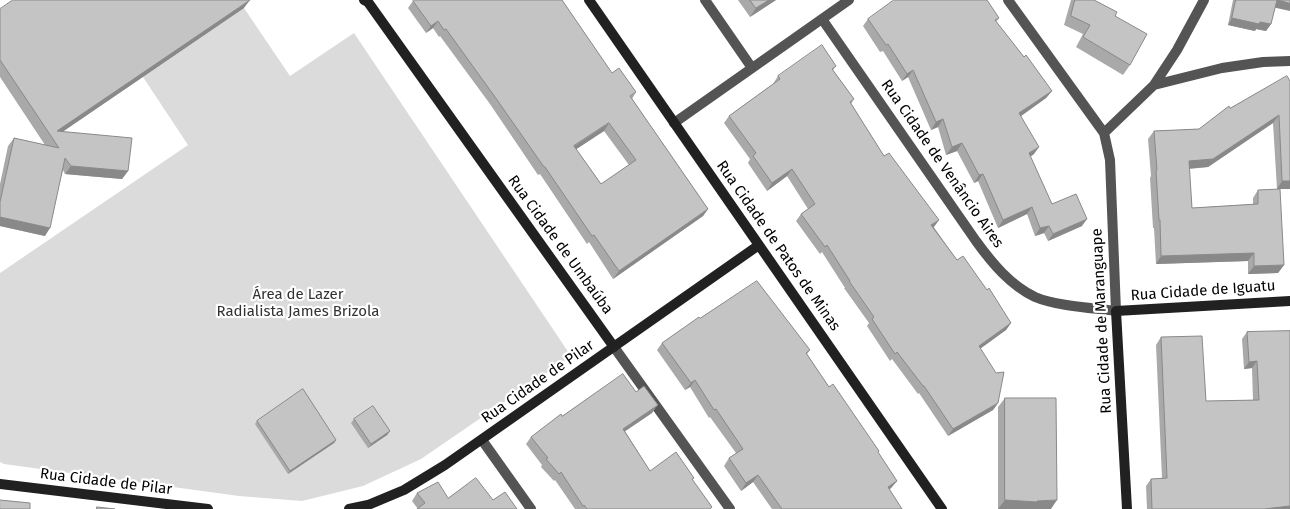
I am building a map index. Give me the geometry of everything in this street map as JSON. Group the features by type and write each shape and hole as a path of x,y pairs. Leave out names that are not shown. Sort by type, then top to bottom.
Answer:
{"street":[{"name":"Rua Cidade de Patos de Minas","path":"589,0 942,509"},
{"path":"705,0 752,68"},
{"path":"674,123 849,0"},
{"path":"1008,0 1104,132 1154,85 1177,50 1204,0"},
{"name":"Rua Cidade de Umbaúba","path":"368,1 730,509"},
{"name":"Rua Cidade de Venâncio Aires","path":"822,19 970,234 990,260 1020,288 1037,298 1058,303"},
{"path":"1154,85 1222,68 1262,62 1290,61"},
{"name":"Rua Cidade de Maranguape","path":"1104,132 1110,160 1127,509"},
{"name":"Rua Cidade de Pilar","path":"349,509 368,505 404,490 445,465 759,245"},
{"name":"Rua Cidade de Iguatu","path":"1058,303 1116,312 1290,301"},
{"path":"482,440 531,509"},
{"name":"Rua Cidade de Pilar","path":"0,484 208,509"}],"green space":[{"name":"Área de Lazer Radialista James Brizola","path":"244,8 290,76 354,33 571,356 421,459 363,486 302,501 239,496 0,462 0,273 188,145 143,77"}],"building":[{"path":"13,0 250,0 57,131 132,138 128,171 71,166 65,158 50,228 0,217 0,202 14,138 59,148 0,60 0,9"},
{"path":"562,0 612,73 619,68 636,92 630,96 708,209 619,271 594,235 592,236 446,29 444,30 438,21 431,26 413,1","holes":["609,123 636,160 601,184 574,146"]},
{"path":"750,0 769,0 756,8"},
{"path":"894,0 987,0 999,18 995,20 1024,57 1026,55 1052,91 1019,113 1039,147 1029,153 1052,204 1076,194 1087,219 1053,234 1049,226 1040,228 1032,207 1003,220 983,174 979,175 962,143 952,147 943,119 936,122 913,70 907,74 888,44 886,45 868,19"},
{"path":"1075,0 1094,0 1117,12 1115,16 1147,34 1130,65 1083,37 1090,25 1071,16"},
{"path":"1236,0 1277,0 1271,24 1260,22 1259,24 1232,18"},
{"path":"1278,0 1290,0 1290,3"},
{"path":"822,45 836,66 832,69 854,99 850,102 884,156 889,153 939,220 931,225 957,260 963,256 987,290 989,288 1011,323 979,346 996,373 1004,372 998,403 953,429 924,386 897,352 895,354 872,319 874,317 827,245 825,247 801,214 815,204 792,169 772,183 753,156 756,153 729,116 780,79 778,76"},
{"path":"1287,76 1290,81 1290,181 1282,181 1279,115 1213,159 1189,161 1192,208 1258,204 1258,190 1280,189 1284,265 1254,266 1254,253 1161,256 1154,131 1199,129 1229,106 1230,108"},
{"path":"757,281 810,350 806,353 829,387 833,384 879,451 897,481 888,487 902,509 782,509 758,475 746,483 729,458 743,449 716,409 714,410 695,380 691,383 662,343 699,317"},
{"path":"1290,331 1290,506 1264,509 1152,509 1151,479 1167,478 1161,337 1202,336 1206,401 1259,400 1257,361 1249,362 1247,332"},
{"path":"623,374 636,392 644,386 658,405 623,429 650,471 676,452 712,507 710,509 587,509 583,506 561,472 559,474 546,459 548,458 531,437 561,414 562,416"},
{"path":"303,389 336,440 290,471 257,421"},
{"path":"1005,398 1056,398 1057,500 1037,502 1005,500"},
{"path":"373,406 390,431 371,444 354,419"},
{"path":"476,478 493,500 505,492 517,509 417,509 425,503 417,493 438,482 448,498"},
{"path":"0,500 30,503 30,509 0,509"},
{"path":"97,507 115,509 97,509"}]}
